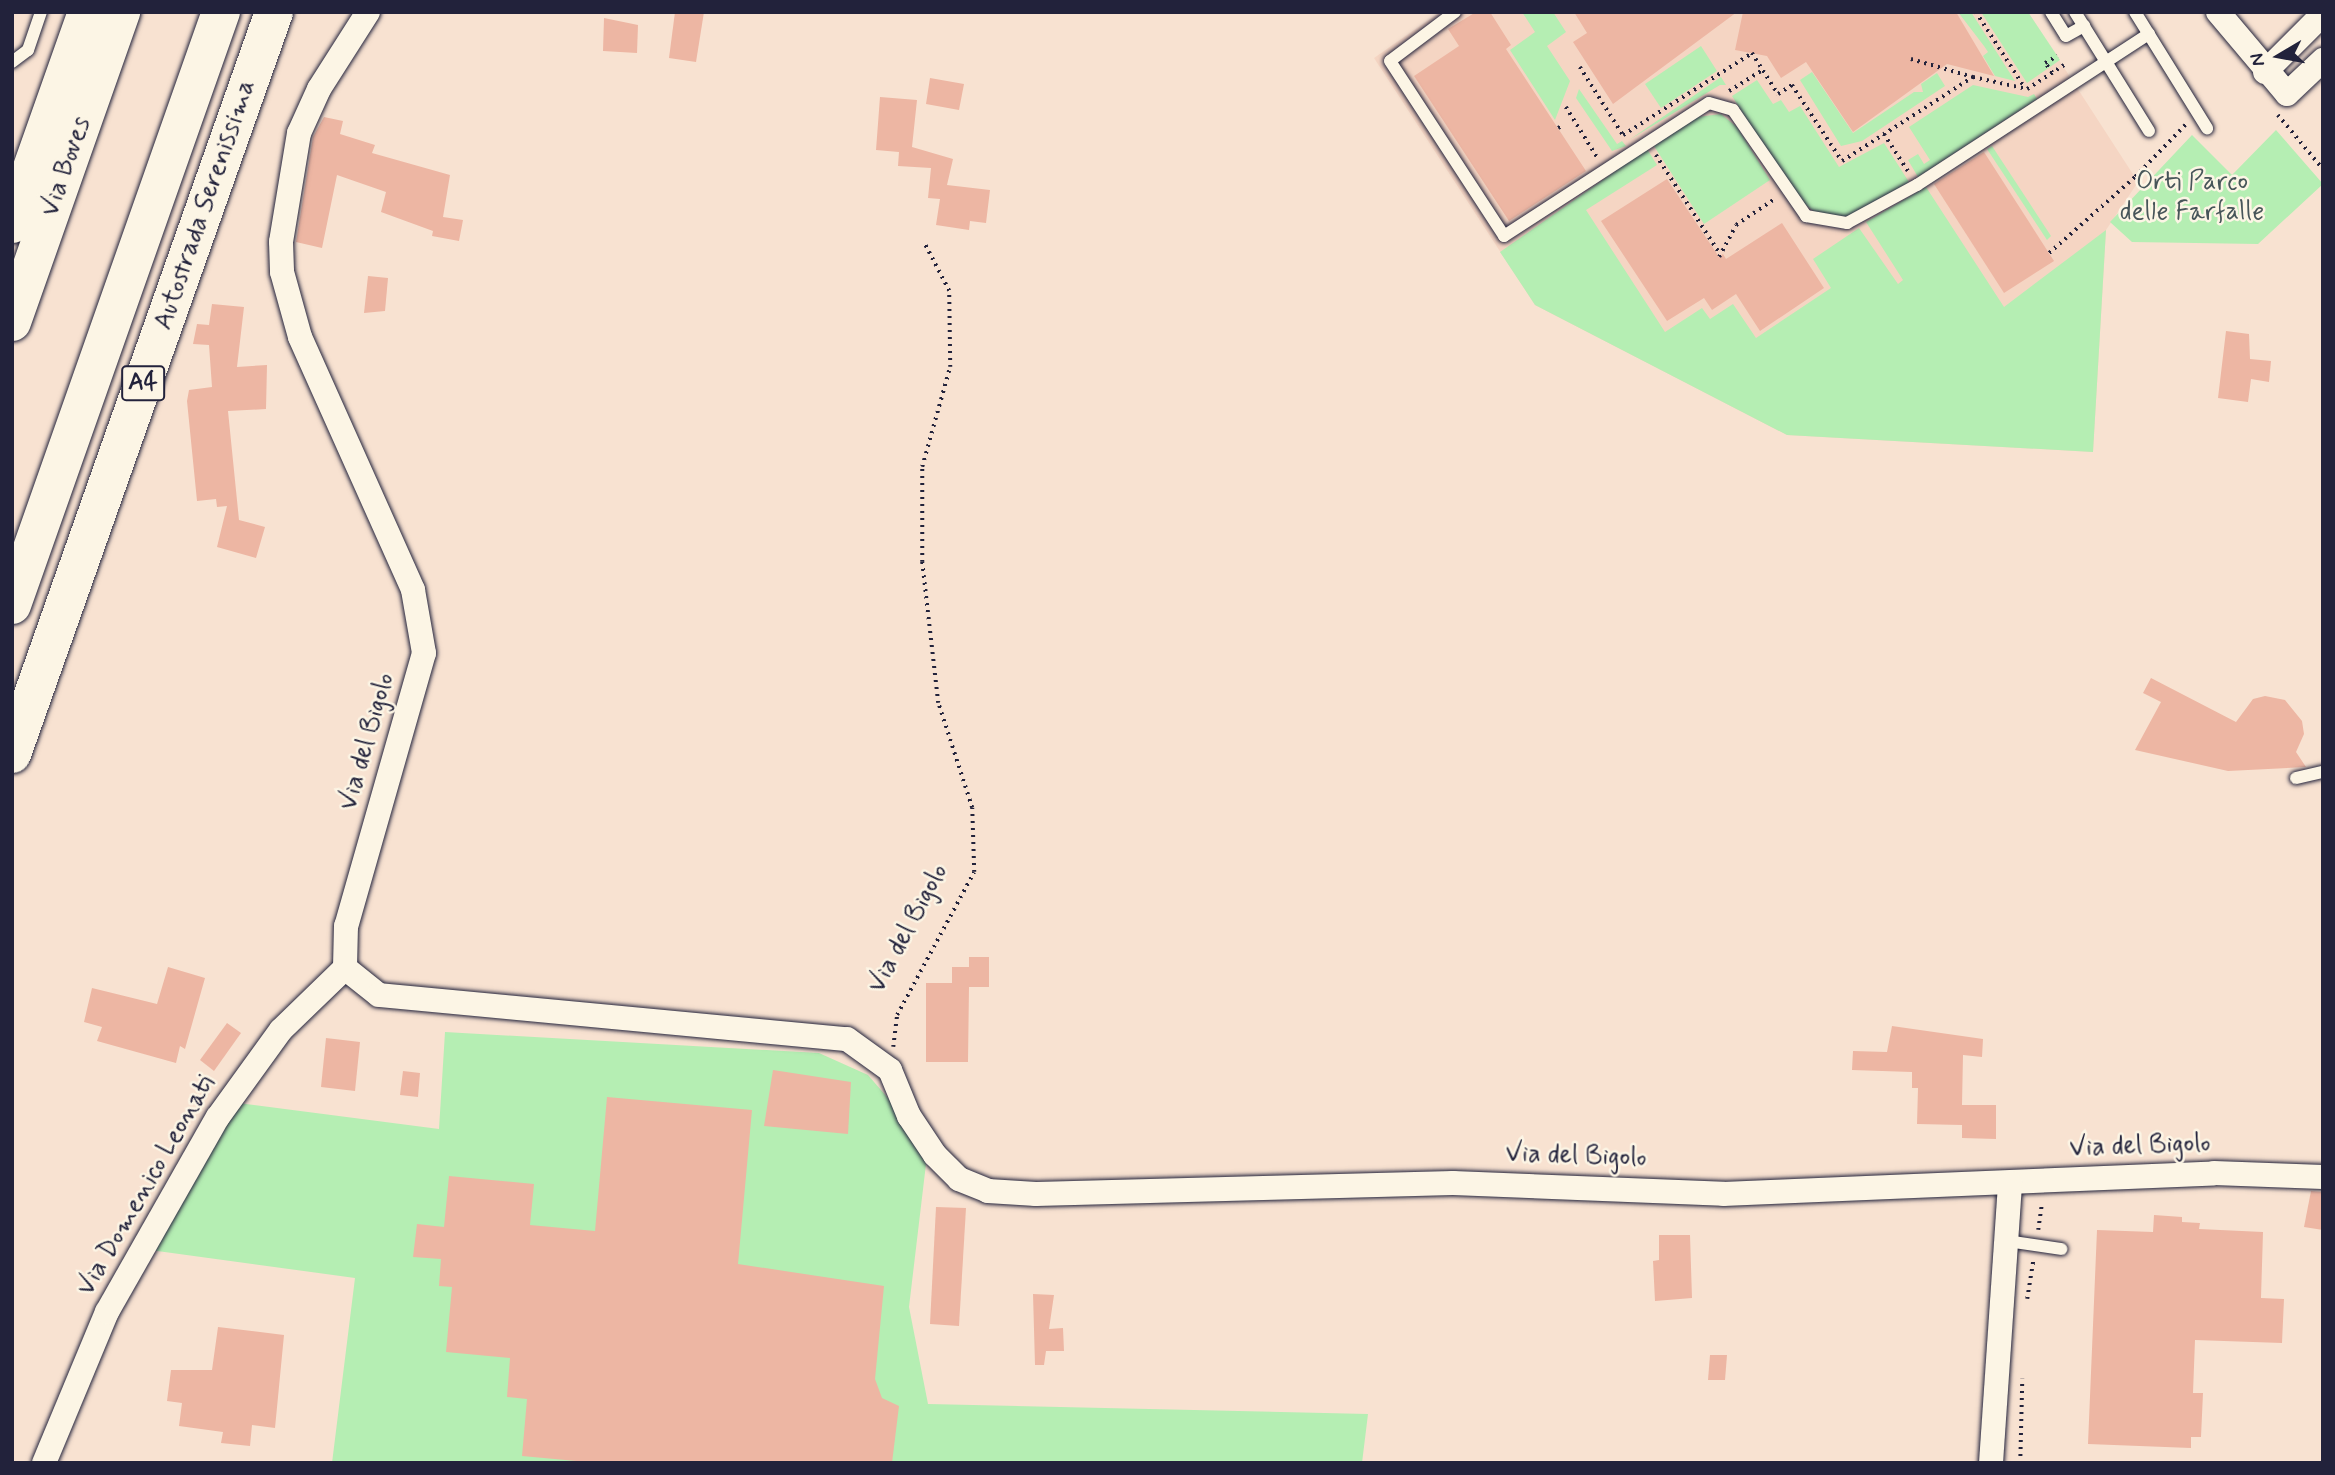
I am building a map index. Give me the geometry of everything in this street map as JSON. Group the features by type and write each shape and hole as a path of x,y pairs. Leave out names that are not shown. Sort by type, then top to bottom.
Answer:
{"highway":[{"name":"Via Boves","path":"12,224 87,12"},
{"name":"Via Boves","path":"12,322 121,12"},
{"name":"Autostrada Serenissima","path":"12,605 221,12"},
{"name":"Autostrada Serenissima","path":"12,754 274,12"}],"street":[{"name":"Via del Bigolo","path":"345,968 346,926 425,653 413,590 300,337 282,272 281,242 299,132 319,89 368,12"},
{"path":"2218,12 2265,72 2281,102 2323,60"},
{"path":"2265,72 2323,14"},
{"path":"345,968 379,995 847,1039 890,1070"},
{"name":"Via Domenico Leonati","path":"44,1463 107,1312 218,1117 281,1030 345,968"},
{"name":"Via del Bigolo","path":"890,1070 909,1116 935,1155 959,1179 988,1191 1036,1195 1453,1183 1723,1194 2010,1184 2214,1173 2323,1177"},
{"path":"1993,1458 1997,1347 2010,1184"}],"lane":[{"path":"12,62 28,50 41,12"},
{"path":"1455,12 1390,61 1504,236 1709,103 1733,110 1806,216 1847,223 1917,185 2148,34"},
{"path":"2051,12 2066,36 2084,26"},
{"path":"2076,12 2149,131"},
{"path":"2135,12 2207,128"},
{"path":"2296,778 2323,772"},
{"path":"2007,1241 2061,1249"}],"path":[{"path":"1976,12 2027,89"},
{"path":"1580,67 1623,135 1752,53 1778,94 1792,85 1842,161 1973,77"},
{"path":"2052,73 2045,63 2057,56"},
{"path":"1912,59 2027,89 2064,65"},
{"path":"1709,103 1762,70"},
{"path":"2281,102 2323,169"},
{"path":"1566,107 1606,170"},
{"path":"2049,253 2135,177 2197,112"},
{"path":"1884,134 1917,185"},
{"path":"1647,142 1720,256 1736,225 1787,191"},
{"name":"Via del Bigolo","path":"890,1070 897,1015 974,872 972,808 938,703 922,562 922,467 950,367 949,291 924,243"},
{"path":"2025,1306 2034,1260"},
{"path":"2020,1463 2022,1376"}],"shaded area":[{"path":"1440,12 2028,12 2138,182 2106,230 2093,452 1787,435 1535,305 1374,58"}],"green space":[{"path":"1522,12 1553,12 1566,32 1547,46 1570,81 1555,120 1510,50 1535,32"},
{"path":"1958,12 1971,12 2015,81 1995,76 1983,56 1988,52"},
{"path":"1981,12 2028,12 2060,60 2027,83"},
{"path":"1701,46 1717,71 1661,108 1645,84"},
{"path":"1812,72 1853,133 1914,92 1923,92 1921,84 1937,73 1945,86 1862,141 1841,146 1800,80"},
{"path":"1721,77 1726,85 1720,85 1629,140"},
{"path":"1757,80 1773,104 1781,100 1789,112 1800,106 1839,167 1884,143 1909,182 1861,213 1813,224 1817,214 1795,196 1732,96"},
{"path":"1973,85 2028,97 2034,94 2037,99 1918,177 1908,160 1918,154 1924,164 1930,160 1909,127"},
{"path":"1579,89 1617,144 1622,141 1626,146 1612,151 1576,98"},
{"path":"1721,114 1737,127 1770,180 1704,224 1654,146 1697,117"},
{"name":"Orti Parco delle Farfalle","path":"2276,130 2323,184 2258,244 2132,242 2110,222 2192,135 2232,175"},
{"path":"1992,146 2051,236 2047,240 1987,149"},
{"path":"1647,149 1657,165 1586,210 1665,332 1702,308 1710,319 1733,304 1756,338 1831,288 1813,259 1859,228 1898,284 1903,280 1866,222 1926,187 2004,307 2106,230 2093,452 1787,435 1535,305 1500,252"},
{"path":"445,1032 819,1053 868,1075 906,1119 926,1164 909,1307 928,1404 1368,1414 1362,1463 332,1463 355,1278 150,1250 238,1103 439,1129"}],"building":[{"path":"675,12 704,12 696,62 669,58"},
{"path":"1476,12 1490,12 1511,45 1506,49 1586,171 1509,221 1414,76 1459,46 1448,29"},
{"path":"1574,12 1737,12 1613,104 1573,42 1587,33"},
{"path":"1743,12 1956,12 1994,76 1947,64 1853,132 1806,62 1781,78 1767,56 1735,50"},
{"path":"604,18 638,25 637,53 603,51"},
{"path":"930,78 964,84 959,110 926,104"},
{"path":"880,97 917,100 912,147 953,159 947,185 990,190 986,223 970,221 969,230 936,225 940,199 928,198 931,168 898,166 899,152 876,150"},
{"path":"324,117 343,121 340,134 375,145 372,153 450,175 443,217 463,220 459,241 432,236 433,231 381,212 386,192 337,175 322,248 296,242 313,137"},
{"path":"1984,152 2054,261 2004,293 1934,184"},
{"path":"1667,179 1719,257 1723,254 1726,259 1782,223 1824,288 1760,331 1736,294 1712,310 1704,298 1667,321 1601,221"},
{"path":"368,276 388,278 385,311 364,313"},
{"path":"212,304 244,307 237,367 267,365 266,409 228,411 239,520 265,527 256,558 217,547 227,506 217,507 216,499 197,501 187,401 189,390 212,387 209,345 193,344 197,324 209,325"},
{"path":"2226,331 2249,334 2250,359 2271,361 2269,382 2251,379 2248,402 2218,398"},
{"path":"2151,678 2236,722 2253,699 2265,696 2285,700 2302,721 2304,734 2296,752 2306,767 2228,771 2135,750 2161,702 2143,693"},
{"path":"969,957 989,957 989,987 969,987 968,1062 926,1062 926,983 952,983 952,967 969,967"},
{"path":"168,967 205,978 185,1049 180,1046 176,1063 97,1041 102,1027 84,1022 92,988 157,1004"},
{"path":"227,1023 241,1033 214,1071 200,1060"},
{"path":"1892,1026 1983,1039 1982,1057 1963,1055 1962,1105 1996,1105 1996,1139 1962,1138 1962,1125 1917,1124 1918,1088 1912,1088 1912,1072 1852,1070 1853,1051 1887,1052"},
{"path":"326,1038 360,1042 355,1091 321,1087"},
{"path":"773,1070 851,1082 848,1134 764,1126"},
{"path":"403,1071 420,1073 418,1097 400,1095"},
{"path":"607,1097 752,1110 738,1264 884,1286 875,1379 882,1398 899,1406 892,1463 598,1463 522,1456 527,1399 507,1397 510,1358 446,1352 452,1287 439,1286 441,1259 413,1257 417,1224 444,1227 449,1176 534,1184 530,1225 595,1231"},
{"path":"2311,1191 2323,1192 2323,1230 2304,1227"},
{"path":"936,1207 966,1208 959,1326 930,1324"},
{"path":"2154,1215 2182,1217 2182,1222 2200,1223 2199,1229 2263,1232 2261,1298 2284,1299 2282,1343 2195,1340 2193,1393 2203,1393 2201,1437 2191,1437 2191,1448 2088,1444 2097,1230 2153,1232"},
{"path":"1659,1235 1690,1235 1692,1298 1655,1301 1653,1261 1659,1260"},
{"path":"1033,1294 1054,1295 1049,1329 1063,1328 1064,1351 1046,1351 1044,1365 1035,1365"},
{"path":"218,1327 284,1335 275,1428 252,1425 250,1446 221,1443 223,1432 179,1426 182,1403 167,1401 171,1370 212,1370"},
{"path":"1710,1355 1727,1355 1725,1380 1708,1380"}]}
